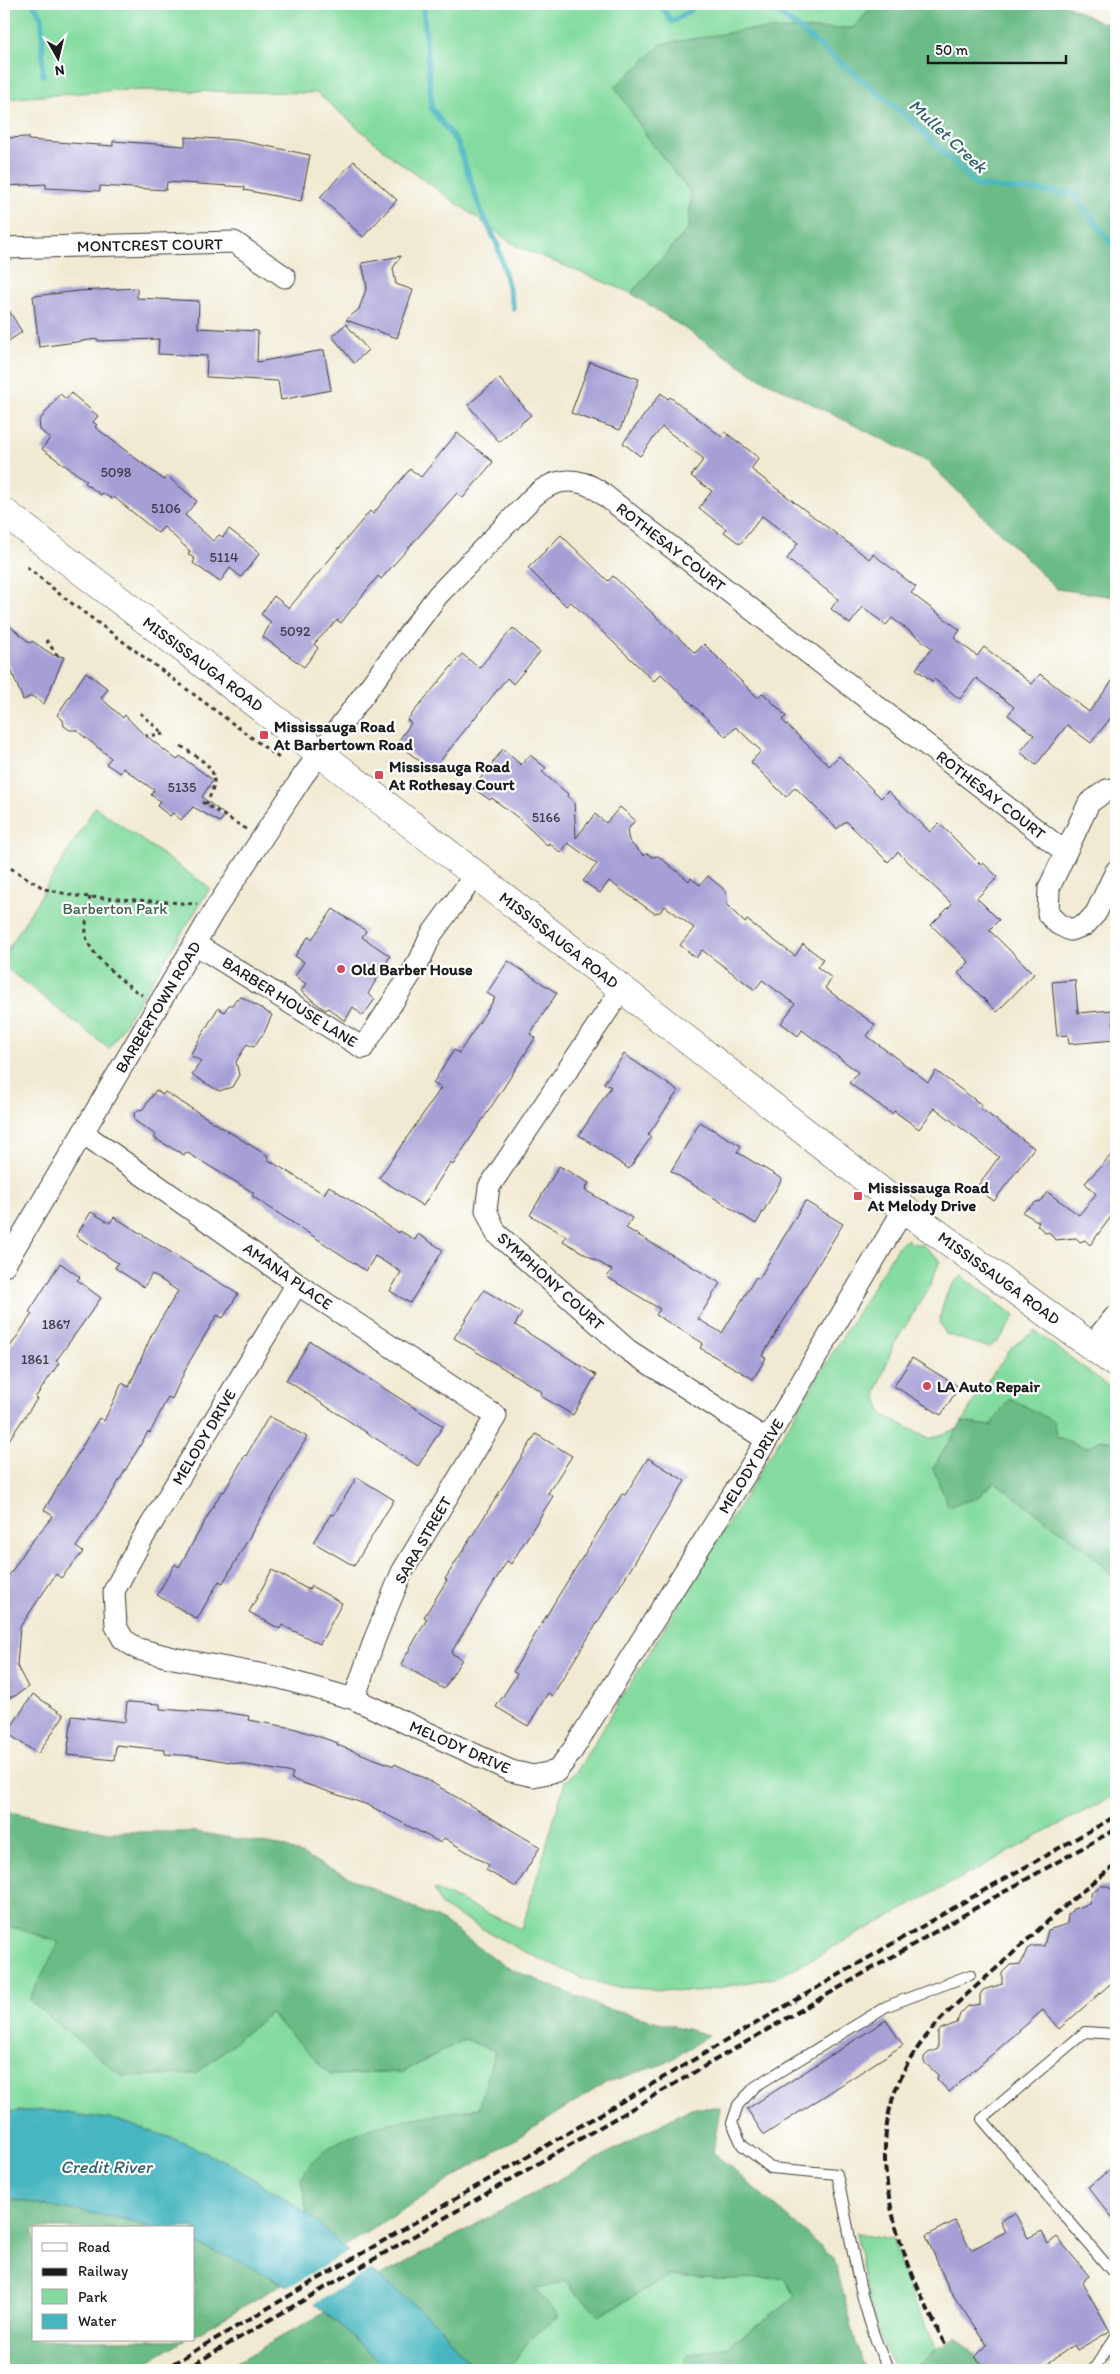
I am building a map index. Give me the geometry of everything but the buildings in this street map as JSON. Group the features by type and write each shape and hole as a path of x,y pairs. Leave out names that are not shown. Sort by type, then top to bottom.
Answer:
{"main road":[{"name":"MISSISSAUGA ROAD","path":"4,512 321,754 904,1209 1116,1364"}],"street":[{"name":"MONTCREST COURT","path":"4,248 234,242 285,277"},
{"name":"ROTHESAY COURT","path":"321,754 438,595 540,490 556,482 575,481 592,486 599,491 1065,852"},
{"name":"BARBERTOWN ROAD","path":"4,1266 214,911 303,776 321,754"},
{"name":"ROTHESAY COURT","path":"1116,788 1106,790 1089,803 1049,888 1048,914 1058,924 1070,930 1085,925 1096,913 1116,872"},
{"name":"BARBER HOUSE LANE","path":"195,944 364,1048 420,960 431,935 476,875"},
{"name":"SYMPHONY COURT","path":"622,989 489,1187 486,1210 496,1233 628,1350 767,1440"},
{"name":"AMANA PLACE","path":"83,1133 297,1284 496,1416"},
{"name":"MELODY DRIVE","path":"297,1284 141,1540 114,1591 116,1626 123,1639 138,1648 173,1658 280,1678 354,1699 511,1771 533,1776 557,1771 572,1751 767,1440 904,1209"},
{"path":"1093,1347 1116,1319"},
{"name":"SARA STREET","path":"354,1699 374,1638 402,1572 496,1416"}],"lane":[{"path":"889,2370 879,2351 864,2298 837,2174 771,2168 742,2145 732,2123 738,2105 756,2086 887,2006 970,1975"},
{"path":"1116,2034 1085,2032 982,2119 1116,2276"},
{"path":"1093,2370 1116,2336"}],"path":[{"path":"27,567 62,596 279,758"},
{"path":"46,640 58,656"},
{"path":"140,713 164,734 146,736"},
{"path":"181,746 210,766 216,776 214,790 204,803 261,838"},
{"path":"4,864 45,889 90,897 194,902 214,911"},
{"path":"90,897 86,937 93,949 104,964 131,988 157,1007"}],"green space":[{"path":"4,4 875,4 853,28 745,30 650,141 691,193 689,228 631,293 516,246 392,157 317,93 118,90 4,99"},
{"path":"875,4 1065,4 1099,22 1116,25 1116,597 1057,589 928,462 758,377 631,293 689,229 691,193 650,141 615,87 662,44 745,30 853,28"},
{"name":"Barberton Park","path":"95,807 210,888 109,1049 4,966 4,956"},
{"path":"908,1239 911,1243 922,1245 940,1260 929,1288 893,1346 876,1392 882,1414 929,1439 957,1429 933,1468 975,1499 995,1481 1085,1549 1116,1579 1116,1794 780,1976 698,1992 615,1987 582,1978 523,1951 441,1906 434,1889 522,1929 565,1781 577,1771 898,1246"},
{"path":"962,1276 1015,1316 1001,1338 989,1348 946,1334 939,1322 949,1290"},
{"path":"1035,1331 1116,1392 1116,1442 1101,1440 1087,1448 1057,1437 962,1422 976,1397 1013,1346"},
{"path":"1010,1398 1053,1421 1057,1437 1087,1448 1101,1440 1116,1442 1116,1579 1085,1549 995,1482 975,1499 948,1506 933,1468 962,1422 991,1426"},
{"path":"4,1811 109,1832 195,1832 285,1847 444,1922 504,1966 604,2008 709,2035 666,2063 605,2083 343,2247 308,2213 301,2180 309,2165 329,2148 348,2137 369,2129 413,2118 479,2108 495,2051 465,2039 403,2072 330,2075 270,2013 196,2074 122,2076 29,2000 59,1942 4,1924"},
{"path":"4,1924 59,1942 196,2074 270,2013 331,2075 403,2072 465,2039 495,2051 479,2108 389,2123 301,2180 308,2213 226,2162 175,2139 116,2120 45,2110 4,2112"},
{"path":"691,2108 720,2108 713,2152 834,2258 861,2362 867,2370 684,2370 687,2355 728,2347 795,2297 784,2278 718,2279 669,2276 599,2316 565,2281 535,2289 559,2316 529,2340 508,2370 475,2370 438,2325 379,2277"},
{"path":"4,2198 125,2219 145,2226 32,2226 32,2342 182,2342 133,2370 4,2370"},
{"path":"856,2233 894,2239 912,2296 938,2351 911,2370 896,2370 880,2338 870,2304"},
{"path":"195,2243 247,2264 282,2284 195,2334"},
{"path":"669,2276 718,2279 784,2278 795,2297 728,2347 687,2355 684,2370 508,2370 529,2340 559,2316 534,2289 565,2281 599,2316"},
{"path":"325,2312 388,2370 223,2370"},
{"path":"956,2336 988,2370 911,2370"}],"water":[{"name":"Credit River","path":"45,2110 116,2120 175,2139 226,2162 308,2213 343,2247 438,2325 475,2370 388,2370 326,2313 295,2291 246,2265 195,2243 195,2226 145,2226 125,2219 4,2198 4,2112"}],"pier":[{"path":"351,2250 373,2269 311,2305 285,2289"}],"waterway":[{"path":"33,4 42,17 43,75"},
{"path":"423,4 432,109 458,144 482,214 497,243 514,309"},
{"name":"Mullet Creek","path":"659,4 672,22 691,10 694,4"},
{"name":"Mullet Creek","path":"768,4 910,119 977,186 1074,194 1116,250"}],"railway":[{"path":"162,2370 981,1892 1116,1816"},
{"path":"184,2370 986,1902 1116,1829"},
{"path":"945,2344 912,2272 898,2235 889,2196 885,2158 888,2119 899,2082 919,2046 947,2014 1056,1914 1116,1865"}],"place":[{"name":"Mississauga Road At Barbertown Road","path":"264,735"},
{"name":"Mississauga Road At Rothesay Court","path":"379,775"},
{"name":"Old Barber House","path":"341,969"},
{"name":"Mississauga Road At Melody Drive","path":"858,1196"},
{"name":"LA Auto Repair","path":"927,1386"}]}
